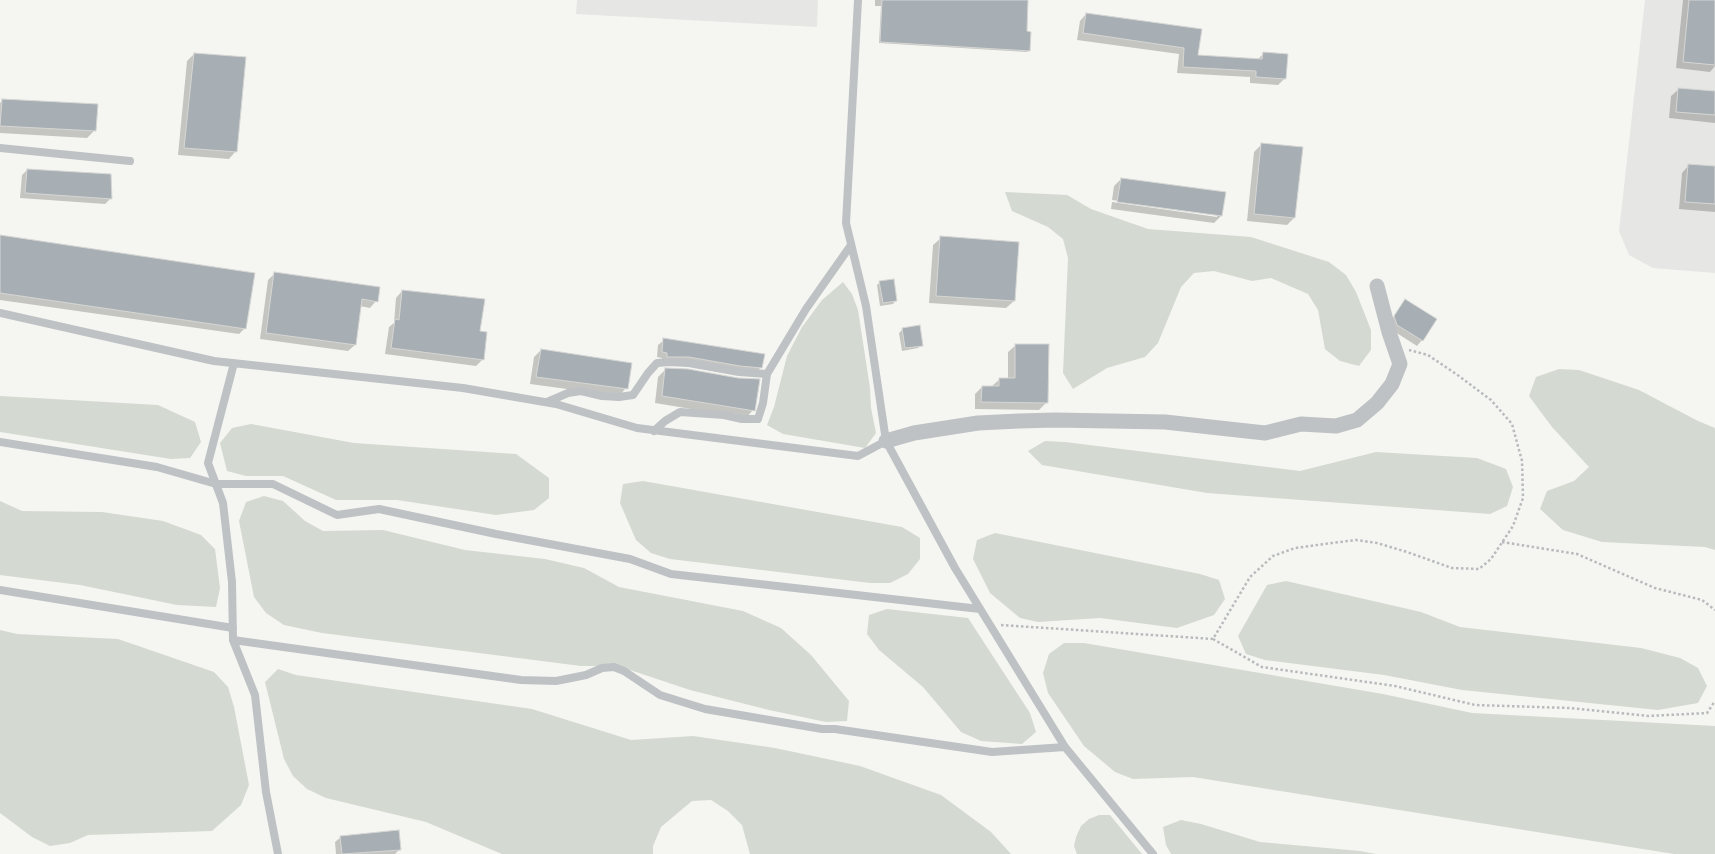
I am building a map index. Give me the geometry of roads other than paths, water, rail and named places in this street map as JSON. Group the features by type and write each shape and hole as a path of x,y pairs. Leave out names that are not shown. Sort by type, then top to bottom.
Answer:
{"street":[{"path":"886,441 914,433 978,423 1020,421 1165,422 1265,433 1301,424 1336,426 1357,420 1377,403 1392,384 1400,364 1377,286"}],"lane":[{"path":"858,0 846,223 866,306 886,441 955,568 1065,747 1153,854"},
{"path":"0,148 130,161"},
{"path":"654,430 664,421 680,412 758,419 763,403 767,374 806,309 851,245"},
{"path":"0,313 214,361 463,388 547,402 637,428 858,456 886,441"},
{"path":"547,402 568,393 581,391 602,396 619,397 633,395 657,363 663,362 689,363 739,372 767,374"},
{"path":"234,363 208,463 223,503 232,582 233,640 255,695 266,792 278,854"},
{"path":"0,442 157,467 216,484 273,484 337,515 379,510 630,559 671,574 980,609"},
{"path":"0,590 233,628"},
{"path":"233,640 521,680 556,681 586,675 602,668 614,667 624,671 660,694 715,711 822,729 835,729 992,752 1065,747"}]}
